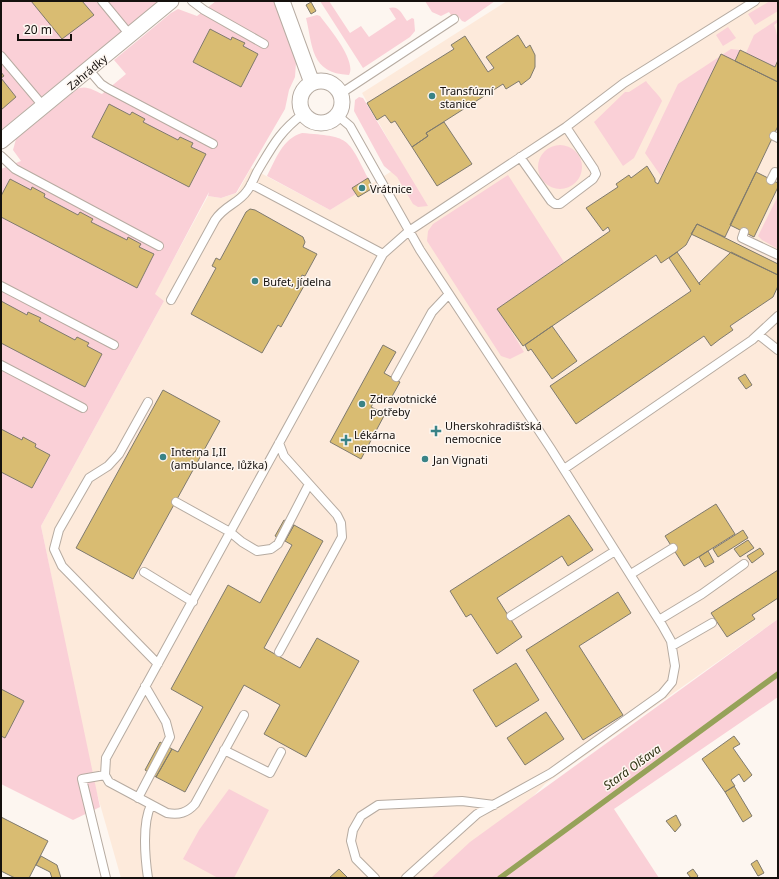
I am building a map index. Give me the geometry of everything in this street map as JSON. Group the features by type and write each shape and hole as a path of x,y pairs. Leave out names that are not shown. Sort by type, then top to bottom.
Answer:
{"street":[{"name":"Zahrádky","path":"1,141 172,1"},
{"path":"282,1 312,83"},
{"path":"319,81 328,83 336,88 340,94 341,105 337,115 328,122 318,123 310,120 303,114 300,105 301,95 304,89 312,83 319,81"}],"lane":[{"path":"102,1 130,35"},
{"path":"192,1 204,10 264,44"},
{"path":"244,715 191,809 175,814 167,813 109,782 105,775 104,767 106,758 383,254 409,231 566,127 624,83 754,1"},
{"path":"340,94 454,19"},
{"path":"1,56 44,107"},
{"path":"89,70 101,84 107,88 213,144"},
{"path":"171,300 215,220 225,208 239,200 248,190 283,130 303,114"},
{"path":"337,115 350,126 409,231 631,574 659,620 672,646 674,657 674,675 668,689 662,694 551,772 477,814 406,878"},
{"path":"520,157 551,201 555,204 560,204 594,179 596,174 566,127"},
{"path":"1,156 15,169 159,246"},
{"path":"771,180 775,172 778,173"},
{"path":"251,184 383,254"},
{"path":"744,232 742,238 778,255"},
{"path":"1,286 114,345"},
{"path":"396,377 432,312 449,294"},
{"path":"564,470 759,335 778,316"},
{"path":"759,335 778,350"},
{"path":"1,365 83,408"},
{"path":"148,402 119,454 108,466 89,478 59,530 54,549 62,566 158,664"},
{"path":"279,443 284,456 337,514 341,523 342,537 279,652"},
{"path":"176,502 230,532 242,542 257,551 264,551 275,546 309,484"},
{"path":"631,574 673,548"},
{"path":"511,616 615,551"},
{"path":"659,620 702,594 744,564"},
{"path":"144,572 193,602"},
{"path":"672,646 712,623"},
{"path":"138,798 170,737 166,722 145,686"},
{"path":"224,750 270,773 281,752"},
{"path":"105,775 82,779 106,878"},
{"path":"375,878 356,859 351,841 353,830 361,816 378,805 462,801 494,805"},
{"path":"148,878 146,863 147,815 151,805"}],"shaded area":[{"path":"1,1 159,1 1,130"},
{"path":"216,1 275,1 296,62 295,77 289,90 285,109 236,193 221,198 208,196 209,192 155,294 164,301 41,526 100,807 73,820 1,784 1,169 21,161 13,150 16,139 76,90 79,88 86,88 102,94 126,74 114,60 171,13 178,9 197,16"},
{"path":"320,1 329,1 350,33 361,26 369,37 396,19 389,8 392,7 398,9 407,21 412,18 414,19 415,31 410,37 363,68"},
{"path":"425,1 495,1 465,22 458,16 453,18 449,12 441,16 432,12"},
{"name":"Uherskohradišťská nemocnice","path":"507,1 778,1 778,619 545,784 454,878 121,878 92,776 41,526 164,301 154,295 208,196 221,198 237,193 251,168 330,210 392,171 402,164 362,93"},
{"path":"770,1 778,1 778,11 755,25 748,14"},
{"path":"317,15 320,16 346,53 350,69 349,75 336,73 327,69 320,63 316,56 312,48 306,18"},
{"path":"778,19 778,22 774,25 776,29 778,46 775,67 746,53 754,35"},
{"path":"728,27 736,38 723,46 716,35"},
{"path":"731,49 740,50 734,62 720,56"},
{"path":"720,56 661,176 645,153 678,84"},
{"path":"646,81 662,101 634,158 623,166 594,122 625,92 629,92"},
{"path":"359,97 363,98 428,206 418,207 413,204 397,177 384,166 354,111 355,100"},
{"path":"302,133 329,136 345,141 355,154 368,178 352,188 356,194 330,210 267,176 280,150 289,140"},
{"path":"560,145 572,149 578,155 582,167 578,179 572,185 560,189 548,185 542,179 538,167 542,155 548,149"},
{"path":"508,175 564,262 498,309 524,352 510,359 501,356 427,241 428,231 433,224"},
{"path":"778,196 778,249 758,236"},
{"path":"778,619 778,697 614,809 659,878 431,878 470,842"},
{"path":"229,789 269,810 234,878 218,878 183,859 199,830"}],"building":[{"path":"31,1 82,1 94,15 62,39"},
{"path":"311,2 316,11 311,14 306,5"},
{"path":"210,29 231,40 232,37 245,43 243,46 258,54 241,87 193,62"},
{"name":"Transfúzní stanice","path":"518,35 526,48 530,45 535,55 535,67 530,78 521,85 519,81 506,89 503,84 426,133 428,136 412,147 395,121 391,123 385,115 377,120 367,103 454,49 451,45 465,36 488,72 494,68 486,57"},
{"path":"740,50 775,67 778,60 778,82 735,61"},
{"path":"721,54 778,82 778,126 725,237 697,224 686,245 677,252 661,263 656,255 523,346 497,309 610,231 608,227 603,231 586,208 618,187 616,184 629,175 631,178 647,166 655,179 655,182 658,184"},
{"path":"1,78 16,97 1,110"},
{"path":"109,104 130,115 132,112 145,119 143,122 178,140 180,137 193,143 191,147 206,154 189,187 92,137"},
{"path":"444,122 472,164 437,186 412,147 428,136 426,133"},
{"path":"756,172 778,183 778,187 754,237 730,225"},
{"name":"Vrátnice","path":"368,178 373,188 358,197 352,188"},
{"path":"10,179 31,190 32,187 45,194 44,197 78,215 80,212 93,219 91,222 127,240 128,237 141,244 139,247 154,254 137,288 1,217 1,196"},
{"name":"Bufet, jídelna","path":"250,209 255,210 303,237 305,242 303,247 317,254 305,276 302,275 300,280 305,284 281,327 278,325 262,353 191,314 216,268 212,266 216,258 220,260 246,212"},
{"path":"697,224 778,264 778,275 691,234"},
{"path":"677,252 700,285 699,283 731,252 778,275 778,286 773,297 730,326 733,330 711,346 704,336 576,424 550,386 691,291 669,258"},
{"path":"1,301 27,315 28,312 41,318 39,321 75,340 77,337 89,343 87,346 102,354 85,387 1,343"},
{"path":"552,326 577,361 552,379 531,349 528,351 525,345"},
{"name":"Zdravotnické potřeby","path":"383,345 396,352 384,373 400,382 389,402 378,395 371,407 385,414 361,459 330,442"},
{"path":"745,374 752,385 746,389 738,378"},
{"name":"Interna I,II (ambulance, lůžka)","path":"163,390 220,421 133,579 76,548"},
{"path":"1,429 22,440 23,437 36,444 35,447 50,455 32,488 1,472"},
{"path":"716,504 735,534 684,566 665,536"},
{"path":"569,515 593,550 568,566 562,556 497,598 522,637 497,654 471,614 466,617 450,591"},
{"path":"284,520 294,525 285,541 275,536"},
{"path":"294,525 323,541 264,648 300,668 317,638 359,661 306,757 264,734 280,705 244,685 185,792 156,777 172,749 178,752 203,707 171,689 228,585 260,603 292,545 285,541"},
{"path":"743,530 748,538 718,557 713,549"},
{"path":"748,540 754,548 740,557 734,549"},
{"path":"760,548 764,554 752,563 747,556"},
{"path":"708,551 714,562 705,567 699,557"},
{"path":"778,570 778,598 752,615 755,619 727,637 711,613"},
{"path":"618,592 631,613 579,646 623,715 583,740 526,650"},
{"path":"516,663 539,700 496,727 473,690"},
{"path":"1,689 24,701 5,738 1,736"},
{"path":"546,712 564,739 525,765 507,738"},
{"path":"734,736 740,744 733,748 752,775 744,782 739,774 731,780 735,786 725,792 702,759"},
{"path":"160,742 172,749 156,777 145,770"},
{"path":"734,786 752,816 743,822 725,792"},
{"path":"676,815 681,825 675,832 666,821"},
{"path":"1,817 48,841 29,878 15,878 1,871"},
{"path":"41,856 57,865 61,878 52,878 50,872 36,865"},
{"path":"757,860 764,873 758,876 751,864"},
{"path":"339,869 348,878 329,878"},
{"path":"693,869 698,876 696,878 691,878 687,873"}],"waterway":[{"name":"Stará Olšava","path":"500,878 778,674"}],"place":[{"name":"Transfúzní stanice","path":"432,96"},
{"name":"Vrátnice","path":"362,188"},
{"name":"Bufet, jídelna","path":"255,281"},
{"name":"Zdravotnické potřeby","path":"362,404"},
{"name":"Uherskohradišťská nemocnice","path":"436,431"},
{"name":"Lékárna nemocnice","path":"346,440"},
{"name":"Interna I,II (ambulance, lůžka)","path":"163,457"},
{"name":"Jan Vignati","path":"425,459"}]}
